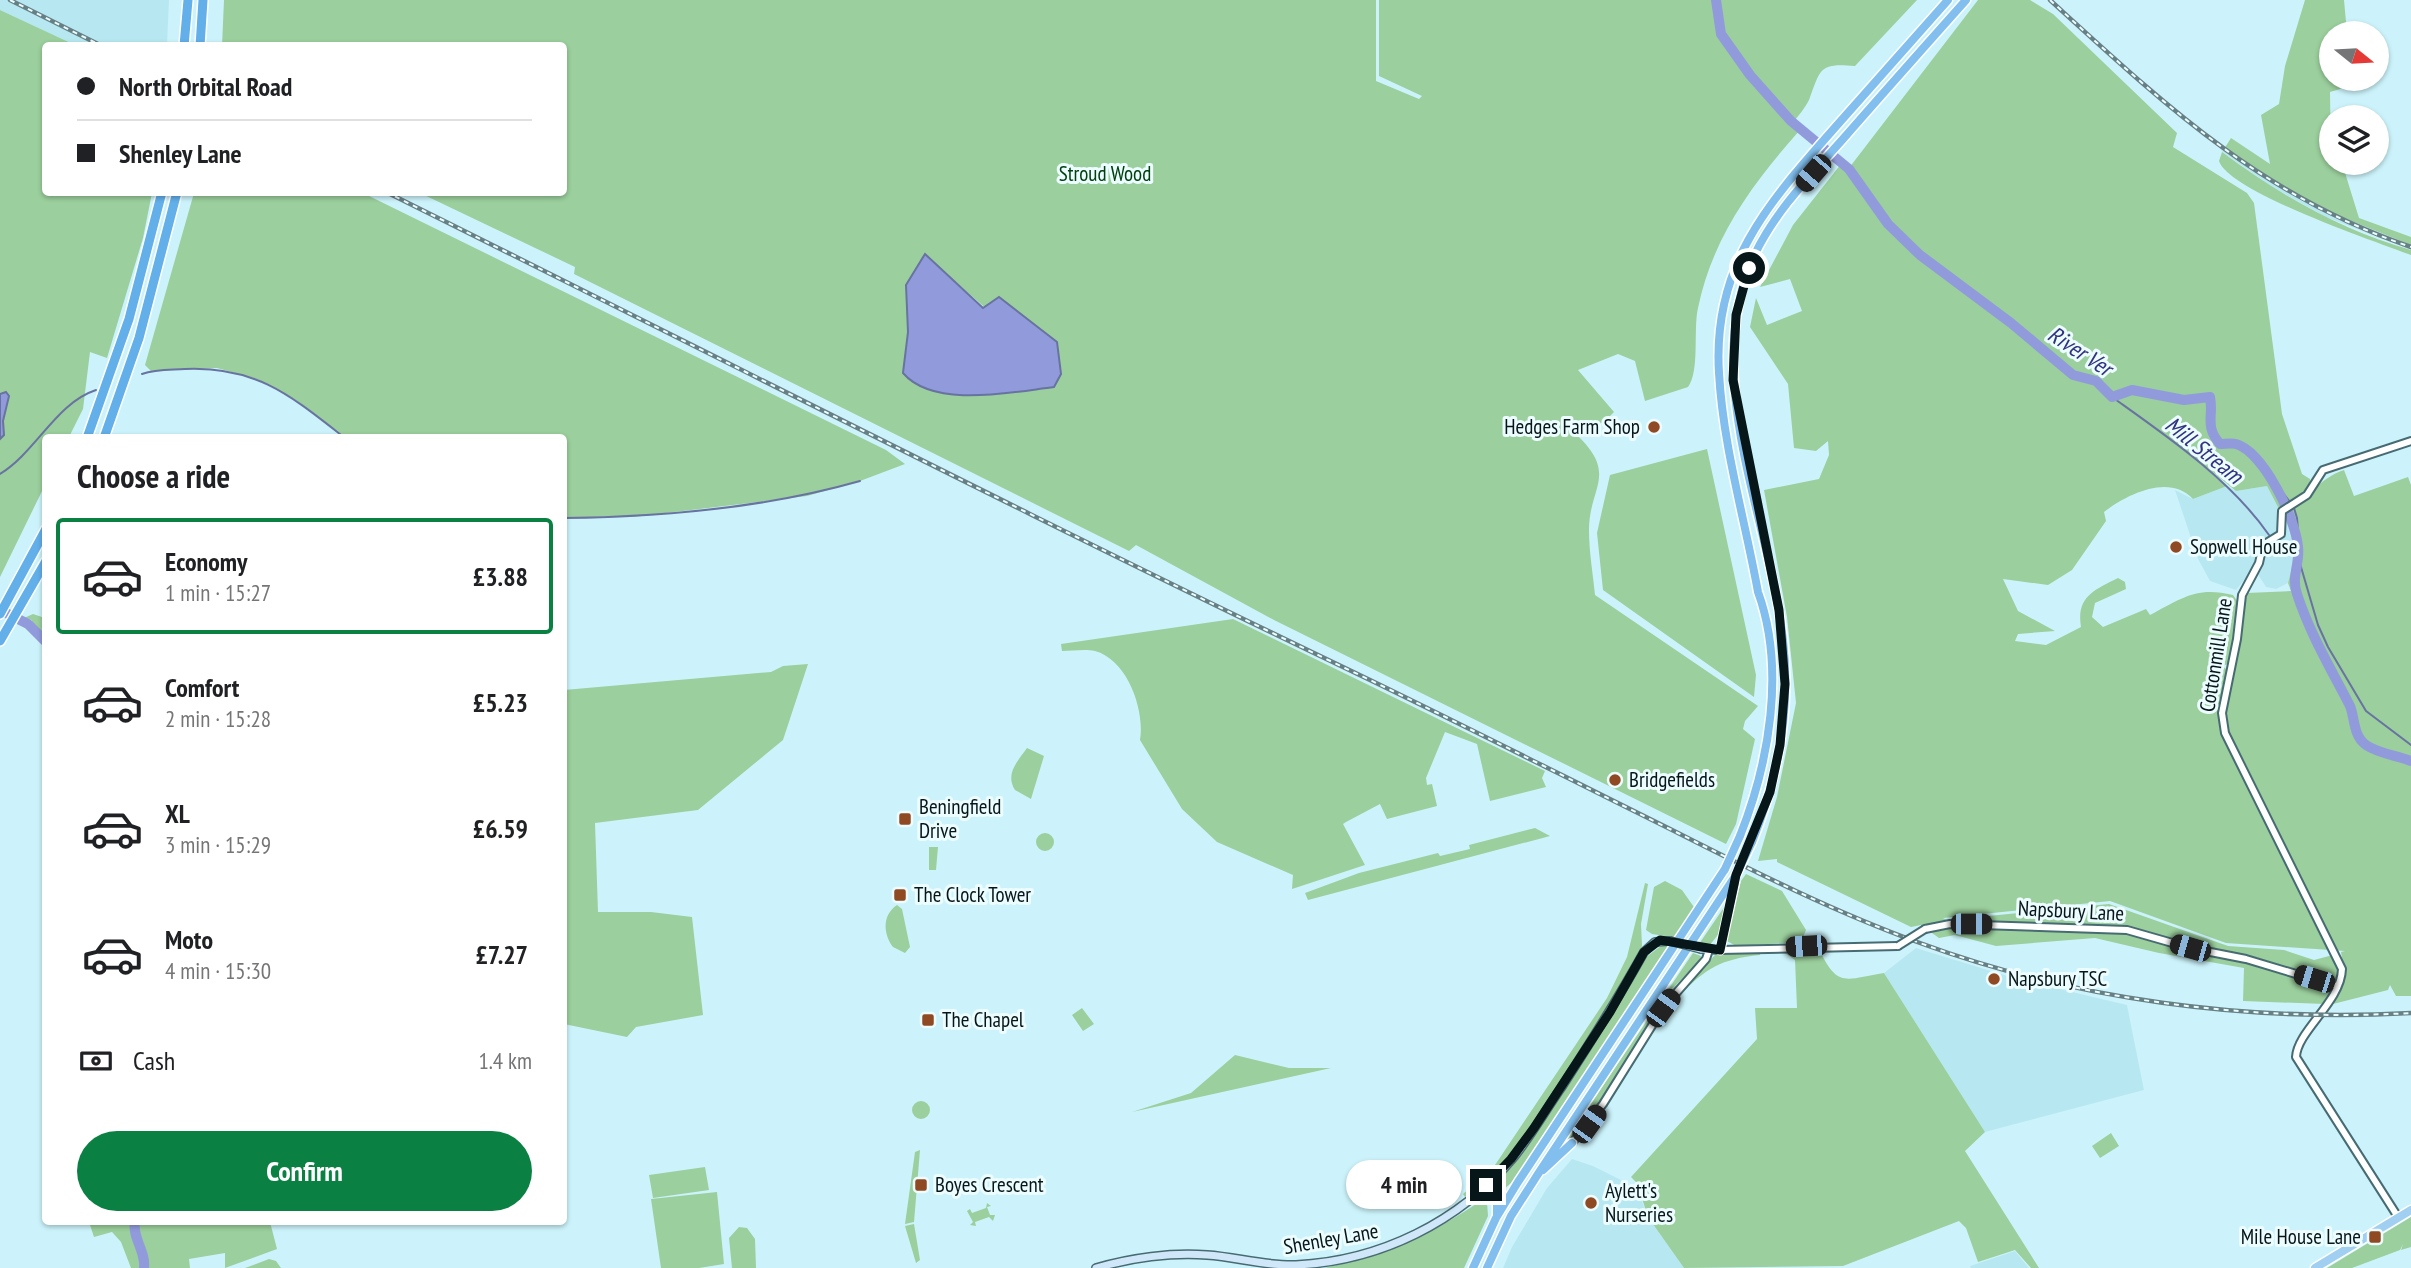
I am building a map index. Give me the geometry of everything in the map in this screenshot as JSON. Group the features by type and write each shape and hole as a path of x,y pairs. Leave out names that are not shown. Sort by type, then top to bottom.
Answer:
{"highway":[{"path":"184,42 188,0"},
{"path":"200,42 203,0"},
{"path":"1473,1268 1496,1218 1518,1182 1725,869 1750,809 1767,741 1770,668 1764,609 1758,592 1722,401 1720,321 1732,272 1745,242 1778,192 1948,0"},
{"path":"1487,1268 1511,1216 1736,875 1752,842 1776,769 1783,724 1785,673 1779,610 1736,400 1734,331 1740,298 1755,255 1788,201 1966,0"},
{"path":"88,434 129,319 161,196"},
{"path":"105,434 139,338 176,196"},
{"path":"0,614 42,537"},
{"path":"0,641 42,568"},
{"path":"1720,950 1736,875"},
{"path":"1538,1174 1572,1143"},
{"path":"1494,1192 1504,1193 1518,1182"},
{"path":"1486,1185 1494,1192 1498,1206 1496,1218"}],"main road":[{"name":"Shenley Lane","path":"1096,1268 1189,1255 1277,1266 1342,1259 1414,1237 1486,1185 1530,1135 1598,1032 1644,952 1655,942 1670,941 1720,950"},
{"path":"2315,1268 2411,1210"}],"street":[{"name":"Cottonmill Lane","path":"2336,986 2342,973 2340,964 2254,792 2222,721 2242,595 2259,563 2263,545 2279,537 2287,508 2307,495 2323,470 2411,441"},
{"name":"Napsbury Lane","path":"1720,950 1898,946 1925,929 1950,924 2127,930 2190,948 2246,959 2336,986"},
{"path":"1572,1143 1603,1104 1637,1044 1667,1002 1706,959 1705,949"},
{"path":"2336,986 2321,1017 2298,1044 2296,1057 2398,1217"}],"shaded area":[{"path":"0,0 169,0 167,42 69,42 0,10"},
{"path":"2224,149 2317,207 2411,245 2411,250 2326,217 2274,188 2222,152"},
{"path":"2227,486 2236,491 2267,486 2279,509 2287,515 2297,549 2288,583 2276,589 2266,587 2254,568 2236,590 2210,581 2198,559 2175,490 2193,499"},
{"path":"1916,948 2017,979 2127,1005 2144,1090 1985,1132 1884,973"},
{"name":"Aylett's Nurseries","path":"1572,1159 1593,1166 1637,1188 1648,1217 1684,1268 1503,1268 1512,1247 1547,1188"},
{"path":"2015,1251 2029,1268 1970,1266"}],"green space":[{"name":"Stroud Wood","path":"224,0 1376,0 1376,81 1419,99 1422,96 1379,76 1379,0 1917,0 1855,66 1828,67 1819,74 1807,103 1793,123 1800,130 1766,170 1737,212 1724,234 1705,282 1698,308 1694,371 1688,387 1645,401 1635,361 1618,354 1578,370 1614,412 1605,421 1578,436 1597,461 1599,472 1589,530 1595,595 1758,706 1745,721 1743,729 1755,739 1736,824 1726,844 1274,620 1136,545 1129,551 574,274 575,267 426,196 567,196 567,42 222,42","holes":["925,255 1061,374 1054,387 996,394 953,395 917,384 903,373 908,332 906,285"]},
{"path":"1978,0 2030,0 2053,14 2177,133 2173,147 2247,193 2254,203 2282,414 2302,474 2310,479 2304,494 2279,509 2267,486 2236,491 2205,466 2227,486 2193,499 2183,491 2160,487 2124,499 2104,512 2106,521 2072,570 2048,585 2003,579 2018,611 2055,631 2018,634 2015,641 2046,645 2081,627 2081,608 2084,601 2094,591 2118,578 2125,582 2126,589 2095,603 2092,617 2103,627 2146,609 2150,615 2190,595 2209,592 2233,595 2238,602 2230,663 2223,666 2233,676 2247,593 2291,591 2288,583 2297,548 2288,512 2320,484 2344,470 2354,496 2408,477 2411,485 2411,996 2396,996 2390,985 2388,990 2333,1004 2345,976 2341,952 2345,951 2226,943 2110,901 1943,918 1947,920 2109,904 2228,946 2284,950 2314,960 2333,955 2339,974 2325,1004 2243,1001 2244,968 2095,938 1996,946 1955,935 1939,938 1921,925 1911,927 1777,862 1777,859 1758,861 1777,797 1796,703 1787,617 1764,490 1819,479 1829,455 1828,441 1816,451 1794,448 1788,384 1750,327 1756,298 1767,325 1802,311 1790,279 1760,287 1793,225 1841,164 1849,168"},
{"path":"2305,0 2344,0 2346,21 2319,21 2319,91 2333,91 2330,92 2330,105 2319,105 2319,175 2346,175 2359,218 2411,237 2411,245 2317,207 2224,149 2231,138 2270,164 2261,115 2279,104 2285,66"},
{"path":"0,10 69,42 42,42 42,196 151,196 143,238 107,358 90,352 83,409 70,434 42,434 42,491 0,577"},
{"path":"2222,152 2312,210 2361,233 2411,250 2411,255 2306,215 2248,187 2229,173 2219,161"},
{"path":"193,196 369,196 886,450 905,464 860,481 807,496 633,517 567,518 567,434 341,434 296,400 257,379 217,368 151,371 145,365"},
{"path":"1707,449 1756,675 1754,697 1603,590 1597,533 1610,475"},
{"path":"33,614 42,617 42,634 30,624 32,620 24,618"},
{"path":"1233,619 1545,771 1542,778 1546,787 1490,801 1477,744 1445,732 1426,778 1427,785 1432,784 1437,806 1387,819 1380,804 1346,822 1343,824 1365,865 1292,889 1293,875 1217,842 1182,809 1140,740 1137,701 1125,675 1117,665 1107,656 1095,651 1062,651 1061,644"},
{"path":"808,664 783,740 698,810 595,823 598,912 651,912 692,917 703,1015 636,1027 627,1037 567,1025 567,690 771,672 783,666"},
{"path":"1027,748 1044,756 1031,799 1015,790 1011,779 1014,768"},
{"path":"1535,828 1550,836 1308,900 1305,893 1359,873 1438,853 1440,856 1470,849 1469,845"},
{"path":"1045,833 1051,836 1054,842 1051,848 1045,851 1039,848 1036,842 1039,836"},
{"path":"929,847 938,847 936,870 929,870"},
{"path":"1746,874 1782,891 1806,930 1801,942 1736,946 1727,941 1725,936 1741,881"},
{"path":"1665,881 1682,890 1696,910 1678,938 1652,934 1646,930 1654,887"},
{"path":"1645,883 1648,884 1641,924 1642,946 1614,998 1534,1123 1502,1163 1465,1197 1463,1194 1493,1168 1607,998 1627,957"},
{"path":"1729,900 1721,931 1709,946 1699,944"},
{"path":"897,905 902,909 910,947 905,953 893,947 886,931 889,914"},
{"path":"1662,945 1671,947 1511,1183 1503,1190 1497,1188 1496,1181 1521,1153 1590,1049 1645,958"},
{"path":"1819,949 1838,976 1851,979 1884,973 1985,1132 1965,1151 2039,1268 2031,1268 2015,1250 1978,1262 1966,1228 1959,1221 1843,1266 1684,1268 1648,1217 1637,1183 1631,1177 1757,1039 1755,1008 1797,1008 1795,960 1785,953"},
{"path":"1760,952 1760,955 1715,966 1679,996 1676,994 1715,955"},
{"path":"1693,953 1701,956 1700,960 1672,989 1596,1110 1567,1145 1564,1143"},
{"path":"1082,1008 1094,1024 1083,1031 1072,1015"},
{"path":"1235,1055 1289,1068 1331,1068 1132,1112 1191,1093"},
{"path":"921,1101 928,1103 928,1117 921,1119 914,1117 912,1110 914,1103"},
{"path":"2111,1133 2119,1146 2100,1158 2092,1146"},
{"path":"920,1150 914,1222 905,1224 915,1152"},
{"path":"705,1167 709,1190 653,1198 649,1175"},
{"path":"717,1192 724,1264 699,1268 661,1268 651,1199"},
{"path":"1482,1200 1487,1202 1488,1216 1464,1268 1324,1268 1368,1257 1407,1243"},
{"path":"987,1203 991,1206 987,1207 990,1215 995,1215 993,1221 989,1217 975,1222 976,1226 970,1225 973,1222 967,1211 970,1209 972,1213 986,1208"},
{"path":"2411,1217 2411,1247 2401,1250 2403,1244 2400,1250 2352,1268 2327,1268"},
{"path":"914,1224 920,1260 916,1263 905,1226"},
{"path":"90,1225 271,1225 277,1249 225,1268 225,1253 189,1259 190,1268 131,1268 121,1242 112,1232 94,1237"},
{"path":"739,1227 747,1228 755,1239 756,1268 732,1268 729,1238"},
{"path":"269,1259 276,1261 281,1268 245,1268"}],"water":[{"path":"925,254 983,308 999,297 1057,342 1061,374 1054,387 996,394 953,395 917,384 903,373 908,332 906,285"},
{"path":"6,392 9,396 3,421 4,435 0,439 0,394"}],"waterway":[{"name":"River Ver","path":"1716,0 1721,34 1750,75 1791,121 1849,169 1888,224 1920,255 2011,323 2073,375 2096,381 2112,397 2132,390 2184,400 2210,397 2211,426 2215,438 2220,444 2236,444 2247,450 2267,473 2285,505 2298,547 2295,582 2297,594 2314,637 2350,706 2359,737 2371,748 2411,761"},
{"path":"142,374 163,370 210,369 253,378 290,397 340,434"},
{"path":"0,474 13,465 69,406 96,390"},
{"name":"Mill Stream","path":"2112,397 2176,443 2217,477 2236,495 2269,535"},
{"name":"River Ver","path":"2271,478 2290,502"},
{"path":"567,518 639,516 714,509 788,498 860,481"},
{"path":"2294,508 2301,567 2318,625 2328,647 2366,711 2411,745"},
{"path":"0,610 28,624 42,638"},
{"path":"135,1225 144,1268"}],"railway":[{"path":"10,0 94,42"},
{"path":"2050,0 2175,110 2261,174 2307,202 2357,226 2411,247"},
{"path":"394,196 1737,863 1889,931 1979,963 2039,979 2162,1003 2287,1014 2411,1013"}],"place":[{"name":"Hedges Farm Shop","path":"1654,427"},
{"name":"Sopwell House","path":"2176,547"},
{"name":"Bridgefields","path":"1615,780"},
{"name":"Beningfield Drive","path":"905,819"},
{"name":"The Clock Tower","path":"900,895"},
{"name":"Napsbury TSC","path":"1994,979"},
{"name":"The Chapel","path":"928,1020"},
{"name":"Boyes Crescent","path":"921,1185"},
{"name":"Aylett's Nurseries","path":"1591,1203"},
{"name":"Mile House Lane","path":"2375,1237"}],"route":[{"path":"1486,1185 1498,1175 1534,1128 1598,1032 1644,952 1660,940 1701,949 1720,950 1736,875 1764,813 1776,769 1783,724 1785,684 1779,610 1733,380 1732,352 1736,315 1749,268"}]}
